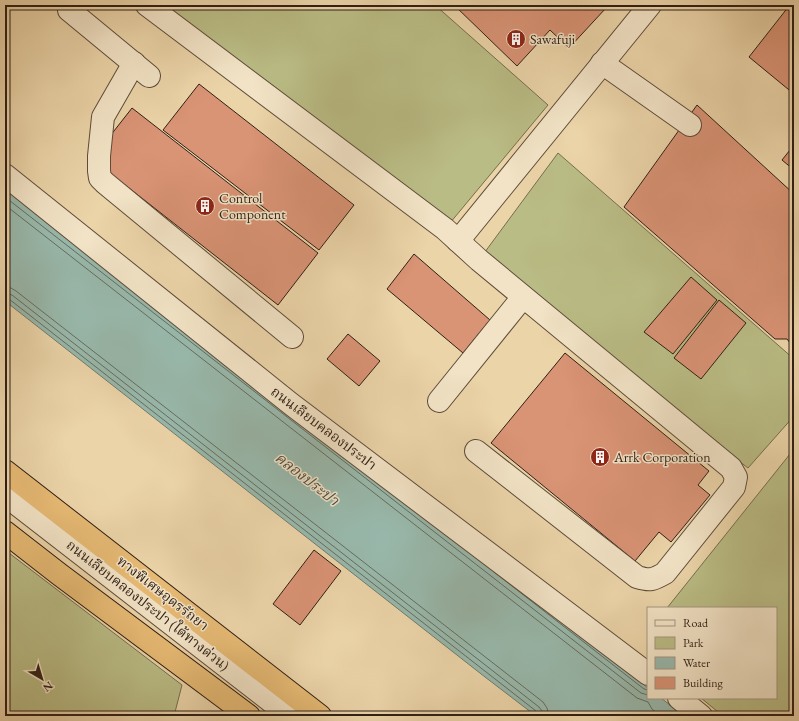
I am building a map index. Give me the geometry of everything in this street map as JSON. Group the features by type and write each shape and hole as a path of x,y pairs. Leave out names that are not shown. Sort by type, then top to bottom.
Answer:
{"highway":[{"name":"ทางพิเศษอุดรรัถยา","path":"5,471 320,716"},
{"path":"5,532 58,574 249,716"}],"street":[{"path":"147,5 439,224 523,297 731,468 736,477 734,487 665,573 655,579 646,580 637,577 476,451"},
{"path":"458,241 650,5"},
{"path":"67,12 141,69 103,117 98,156 100,178 104,183 292,337"},
{"path":"602,63 690,125"},
{"name":"ถนนเลียบคลองประปา","path":"5,175 290,404 647,673"},
{"path":"438,401 523,297"},
{"name":"ถนนเลียบคลองประปา (ใต้ทางด่วน)","path":"5,495 290,716"},
{"path":"680,699 701,716"}],"green space":[{"path":"147,5 435,5 548,105 445,229"},
{"path":"558,153 794,359 794,416 748,468 479,260"},
{"path":"794,449 794,716 723,716 702,699 777,699 777,607 668,607"},
{"path":"5,550 182,685 174,716 9,716 5,697"}],"water":[{"name":"คลองประปา","path":"5,186 647,687 647,699 662,699 684,716 536,716 5,301"}],"building":[{"name":"Sawafuji","path":"454,5 603,5 606,8 569,48 550,30 517,66"},
{"path":"789,6 794,10 794,94 749,57"},
{"name":"Control Component","path":"199,84 354,205 319,250 163,130"},
{"path":"697,105 794,194 794,348 787,339 775,339 624,207"},
{"name":"Control Component","path":"132,108 318,253 278,305 92,159"},
{"path":"794,145 794,170 782,160"},
{"path":"414,254 490,320 463,353 387,289"},
{"path":"691,277 717,300 673,354 644,332"},
{"path":"719,300 746,323 701,379 674,358"},
{"path":"348,334 380,361 359,386 327,359"},
{"name":"Arrk Corporation","path":"565,353 709,471 698,485 710,495 671,542 659,532 635,561 491,443"},
{"path":"314,550 341,571 300,625 273,604"}],"place":[{"name":"Sawafuji","path":"516,39"},
{"name":"Control Component","path":"205,206"},
{"name":"Arrk Corporation","path":"600,457"}]}
